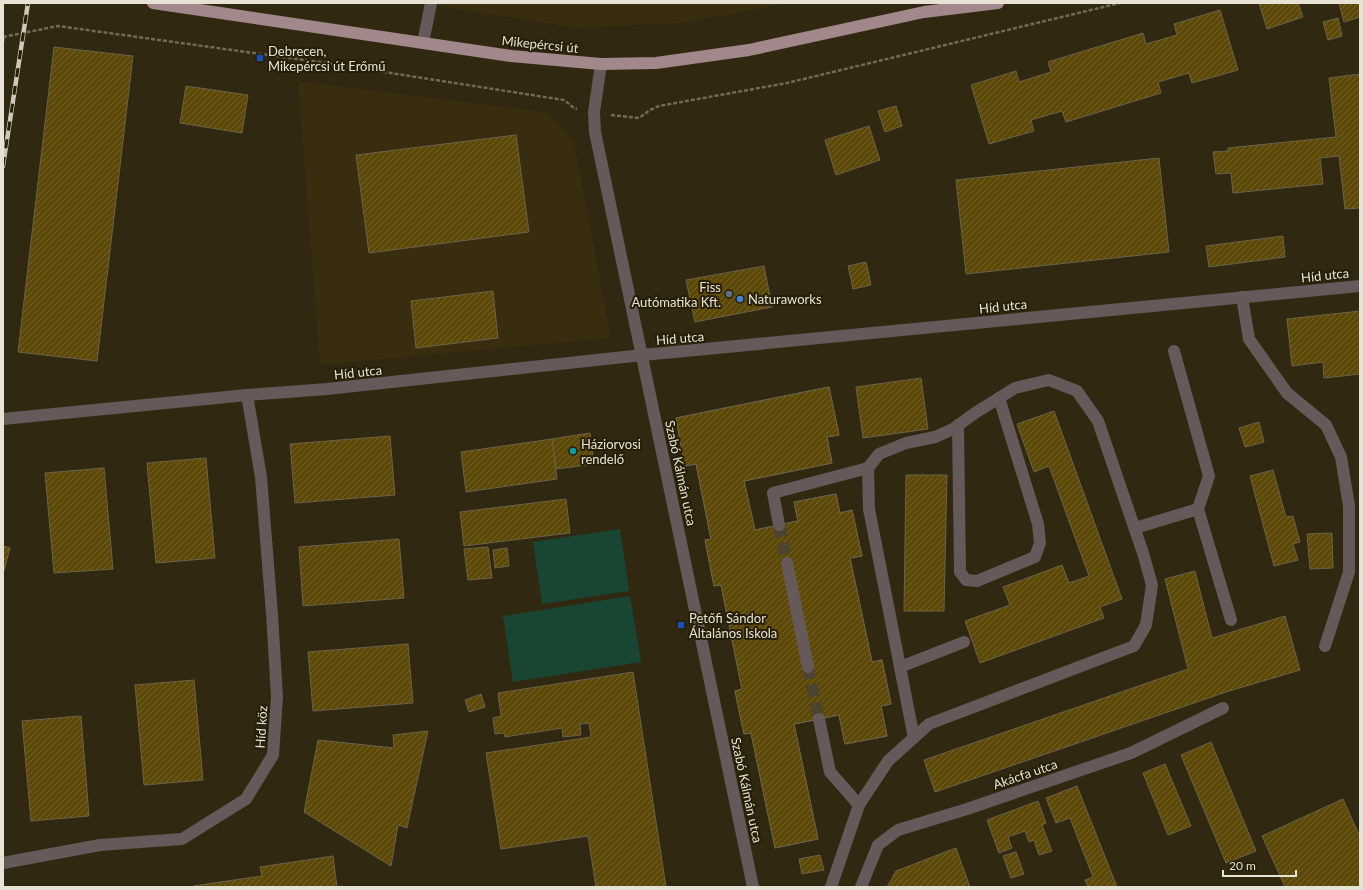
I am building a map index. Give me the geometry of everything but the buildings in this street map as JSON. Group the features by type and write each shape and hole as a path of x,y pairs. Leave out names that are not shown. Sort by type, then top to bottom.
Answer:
{"main road":[{"name":"Mikepércsi út","path":"154,3 511,56 601,64 656,63 749,50 924,12"},
{"path":"924,12 950,3"},
{"path":"924,12 998,3"}],"street":[{"path":"424,43 431,3"},
{"name":"Szabó Kálmán utca","path":"601,64 594,112 595,132 643,355 753,887"},
{"name":"Híd utca","path":"3,419 247,394 327,389 643,355 1360,286"},
{"path":"1242,297 1249,339 1287,393 1326,425 1341,457 1349,506 1349,572 1325,646"},
{"path":"1174,351 1209,476 1198,509 1231,620"},
{"path":"779,525 773,493 868,468 879,454 906,443 935,437 958,425 975,412 1015,388 1049,380 1077,391 1098,420 1135,528 1152,585 1146,625 1134,646 929,724 888,761 859,805 831,887"},
{"name":"Híd köz","path":"3,863 100,845 182,839 246,799 273,755 277,697 272,614 261,477 247,394"},
{"path":"958,425 960,572 966,580 977,581 1035,557 1040,543 1038,524 999,398"},
{"path":"868,468 869,510 914,738"},
{"path":"1135,528 1198,509"},
{"path":"787,563 808,667"},
{"path":"900,667 964,642"},
{"name":"Akácfa utca","path":"861,887 878,845 898,830 967,809 1131,753 1223,708"},
{"path":"819,719 830,772 859,805"}],"path":[{"path":"3,37 3,42"}],"shaded area":[{"path":"418,3 790,3 681,23 578,28"},
{"path":"298,81 546,112 574,141 611,338 320,365"}],"green space":[{"path":"620,529 629,591 542,604 533,542"},
{"path":"630,596 641,662 513,682 503,616"}],"tunnel":[{"path":"779,525 787,563"},
{"path":"808,667 819,719"}],"railway":[{"path":"3,166 28,3"}],"place":[{"name":"Debrecen, Mikepércsi út Erőmű","path":"260,58"},
{"name":"Fiss Autómatika Kft.","path":"729,294"},
{"name":"Naturaworks","path":"740,299"},
{"name":"Háziorvosi rendelő","path":"573,451"},
{"name":"Petőfi Sándor Általános Iskola","path":"681,625"}]}
